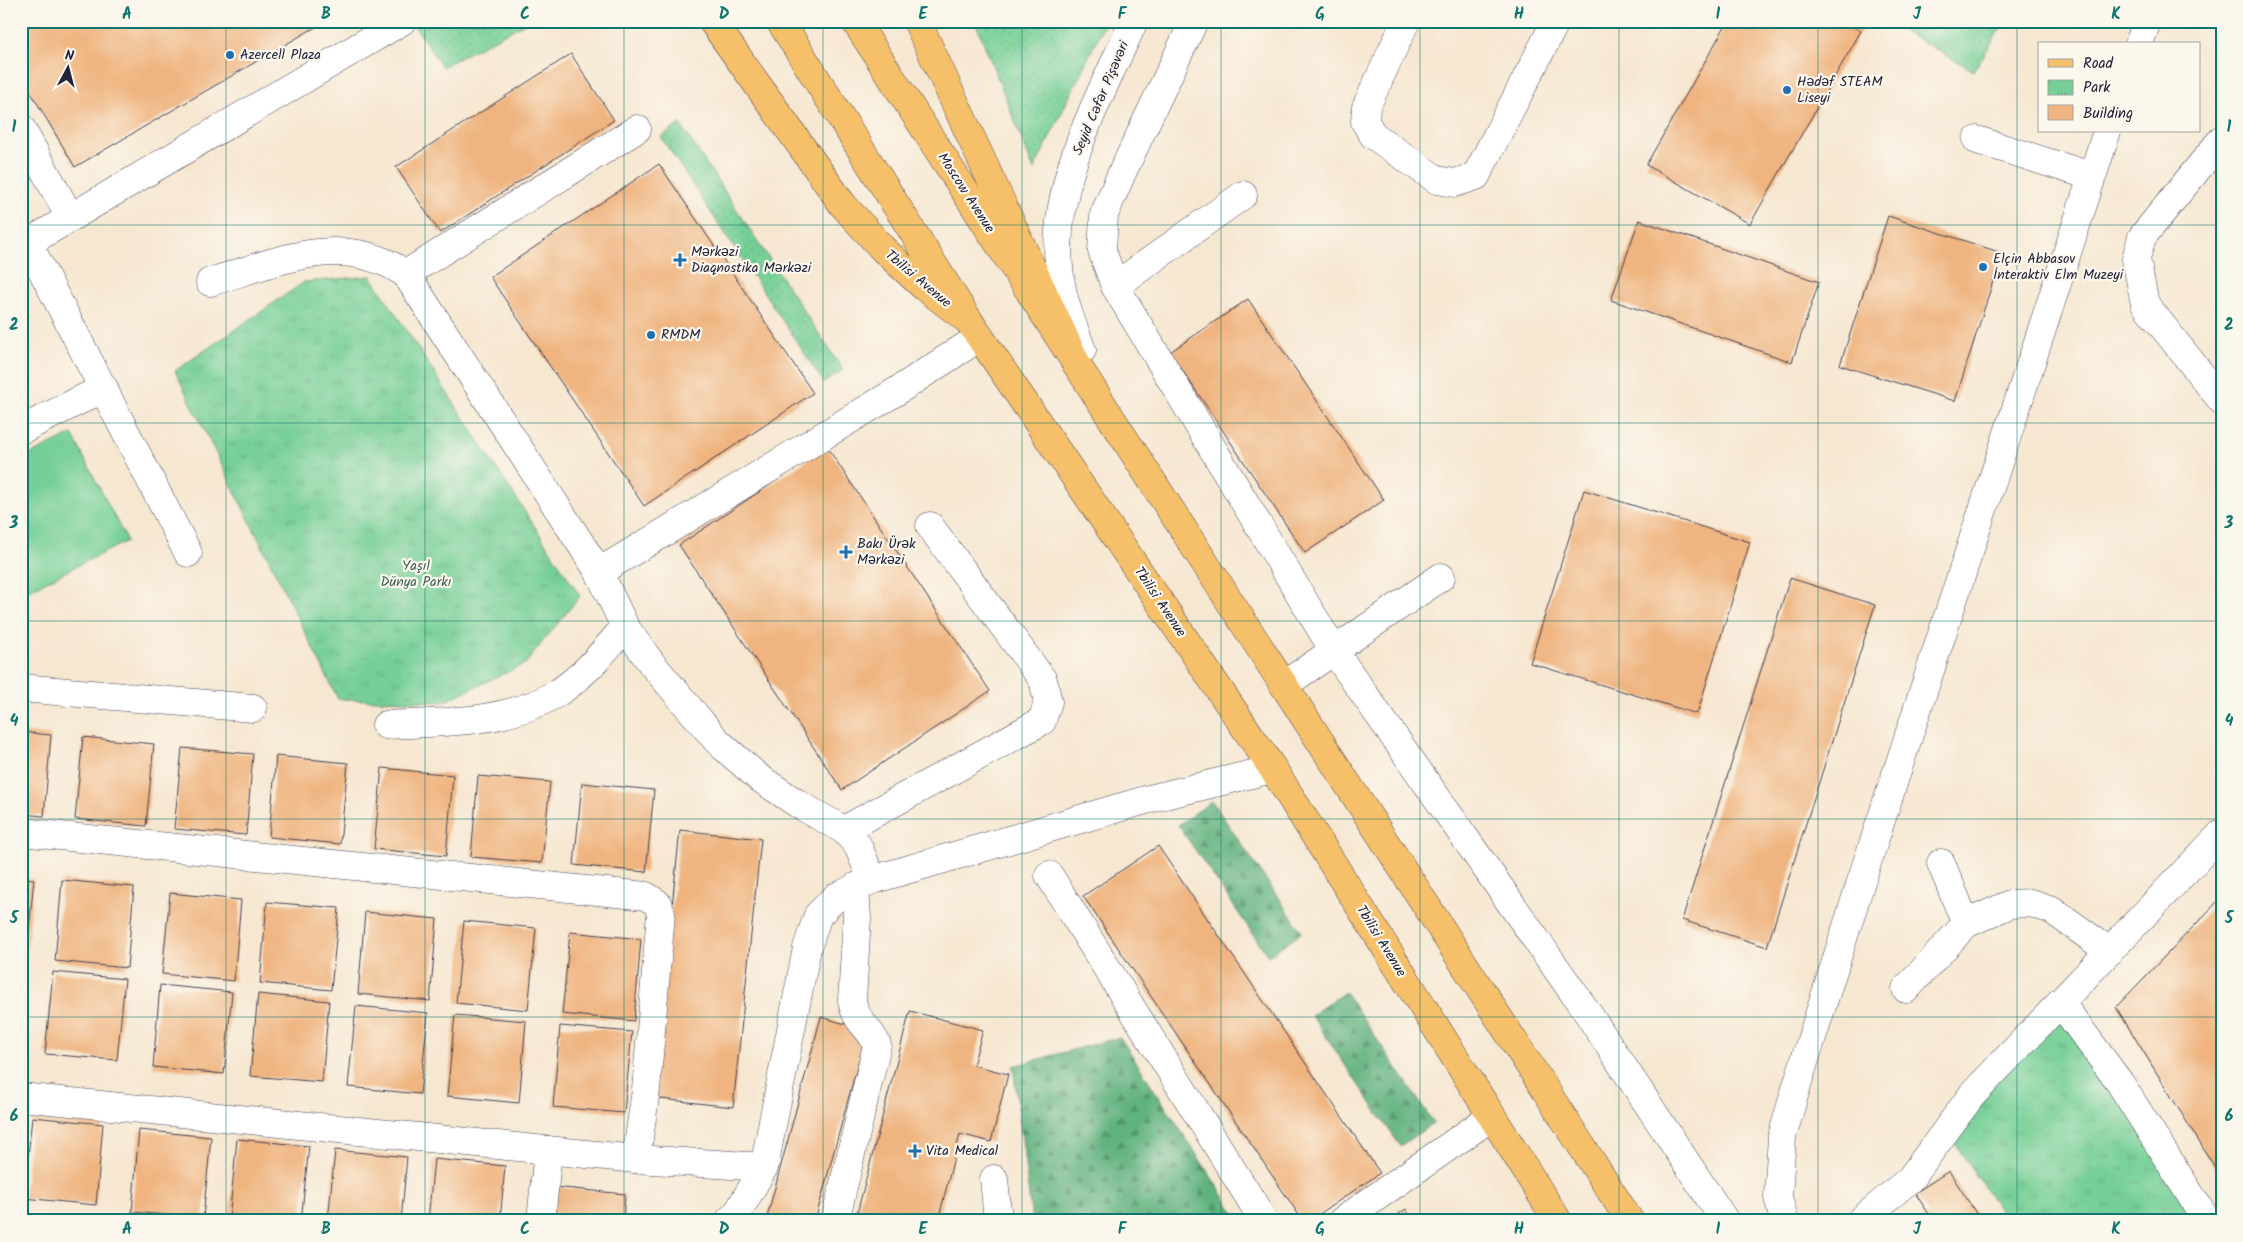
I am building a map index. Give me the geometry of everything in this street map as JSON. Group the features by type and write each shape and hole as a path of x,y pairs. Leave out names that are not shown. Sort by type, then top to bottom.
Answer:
{"main road":[{"name":"Tbilisi Avenue","path":"712,21 843,205 883,249 916,280 975,329 1274,769 1558,1221"},
{"path":"780,21 975,329"},
{"name":"Moscow Avenue","path":"855,21 1077,364"},
{"path":"917,21 1077,364 1630,1221"}],"street":[{"path":"188,552 104,388 25,245 402,21"},
{"name":"Seyid Cəfər Pişəvəri","path":"1105,407 1067,311 1060,276 1060,217 1083,134 1134,21"},
{"path":"1194,21 1104,215 1102,251 1115,286 1334,650 1589,1015 1725,1221"},
{"path":"1406,21 1366,107 1365,122 1373,135 1437,180 1455,183 1476,176 1556,21"},
{"path":"2140,42 2147,21"},
{"path":"21,128 70,217"},
{"path":"406,274 637,129"},
{"path":"1784,1221 1778,1197 1782,1137 1797,1085 2107,132"},
{"path":"2222,139 2142,237 2136,259 2144,304 2222,401"},
{"path":"1977,140 2091,176"},
{"path":"1115,286 1243,195"},
{"path":"210,282 301,255 335,252 358,254 382,261 406,274 599,572 625,627 652,664 718,742 766,782 798,804 844,830 858,846 864,883 857,918 852,1000 857,1017 873,1034 877,1045 835,1221"},
{"path":"599,572 897,391 975,329"},
{"path":"21,430 104,388"},
{"path":"844,830 1042,720 1048,702 1042,680 930,526"},
{"path":"1284,684 1442,577"},
{"path":"386,725 473,721 519,710 554,695 580,675 625,627"},
{"path":"21,688 252,708"},
{"path":"729,1221 738,1212 764,1167 807,948 818,915 836,897 864,883 1149,799 1274,769"},
{"path":"21,832 646,896 657,903 661,913 646,1090 636,1159"},
{"path":"1860,1221 1910,1179 1972,1095 2222,833"},
{"path":"1941,864 1966,924"},
{"path":"1049,874 1264,1221"},
{"path":"1906,989 1966,924 2010,904 2032,903 2052,910 2109,951"},
{"path":"2060,1002 2120,1083 2207,1221"},
{"path":"21,1098 636,1159 764,1167"},
{"path":"1342,1221 1491,1117"},
{"path":"541,1221 548,1150"},
{"path":"994,1179 998,1221"}],"green space":[{"path":"411,21 529,21 442,67"},
{"path":"975,21 1106,21 1034,170"},
{"path":"1886,21 2005,21 1974,71"},
{"path":"680,124 843,370 824,383 661,137"},
{"name":"Yaşıl Dünya Parkı","path":"371,276 580,596 525,664 443,702 338,699 175,371 304,282"},
{"path":"72,434 127,541 21,594 21,459"},
{"path":"1212,801 1302,932 1268,956 1178,825"},
{"path":"1345,992 1434,1123 1400,1146 1311,1015"},
{"path":"2063,1010 2200,1221 2006,1221 1945,1128"},
{"path":"1120,1037 1240,1221 1032,1221 1013,1066"}],"building":[{"path":"326,21 75,167 21,76 21,22"},
{"path":"1728,21 1843,21 1861,31 1750,224 1646,165"},
{"path":"571,54 614,120 440,233 396,167"},
{"name":"RMDM","path":"659,164 813,393 644,506 490,277"},
{"path":"1888,216 2002,253 1955,401 1840,365"},
{"path":"1639,220 1819,282 1792,362 1611,300"},
{"path":"1248,299 1384,500 1305,553 1170,352"},
{"path":"827,447 990,691 842,790 679,545"},
{"path":"1584,490 1750,542 1697,714 1530,663"},
{"path":"1790,578 1875,605 1767,947 1682,920"},
{"path":"21,732 51,735 44,816 21,814"},
{"path":"83,737 154,744 146,826 75,819"},
{"path":"182,748 253,754 246,835 174,829"},
{"path":"276,756 348,763 340,844 269,837"},
{"path":"382,768 453,775 446,856 374,849"},
{"path":"478,776 550,782 542,863 471,857"},
{"path":"582,783 654,790 646,872 574,865"},
{"path":"680,830 761,839 733,1107 652,1098"},
{"path":"1158,846 1380,1173 1309,1221 1303,1221 1083,896"},
{"path":"21,878 34,879 26,960 21,960"},
{"path":"62,880 134,887 127,968 55,961"},
{"path":"170,893 241,900 234,981 162,974"},
{"path":"2222,897 2222,1179 2116,1007"},
{"path":"267,902 339,908 331,990 260,983"},
{"path":"365,912 437,919 430,1001 358,994"},
{"path":"464,921 536,928 528,1010 456,1003"},
{"path":"570,932 641,939 634,1021 562,1014"},
{"path":"21,972 25,972 23,994 21,994"},
{"path":"53,972 125,979 117,1060 45,1054"},
{"path":"160,985 232,992 224,1074 153,1067"},
{"path":"258,994 329,1001 322,1082 250,1076"},
{"path":"356,1006 428,1013 420,1094 348,1087"},
{"path":"910,1011 983,1030 973,1065 1008,1074 991,1142 960,1134 938,1221 855,1221"},
{"path":"455,1015 526,1021 519,1103 447,1096"},
{"path":"821,1017 867,1030 815,1221 766,1221"},
{"path":"560,1026 632,1032 624,1113 553,1107"},
{"path":"32,1117 103,1124 96,1205 24,1198"},
{"path":"139,1130 211,1137 203,1218 132,1212"},
{"path":"237,1139 309,1146 301,1221 229,1220"},
{"path":"335,1150 407,1157 401,1221 328,1221"},
{"path":"434,1159 505,1166 500,1221 428,1221"},
{"path":"1949,1171 1981,1221 1918,1221 1929,1214 1915,1193"},
{"path":"554,1187 625,1194 623,1221 550,1221"},
{"path":"1406,1209 1413,1221 1388,1221"}],"place":[{"name":"Azercell Plaza","path":"230,55"},
{"name":"Hədəf STEAM Liseyi","path":"1787,90"},
{"name":"Mərkəzi Diaqnostika Mərkəzi","path":"680,260"},
{"name":"Elçin Abbasov İnteraktiv Elm Muzeyi","path":"1983,267"},
{"name":"RMDM","path":"651,335"},
{"name":"Bakı Ürək Mərkəzi","path":"846,552"},
{"name":"Vita Medical","path":"915,1151"}]}
